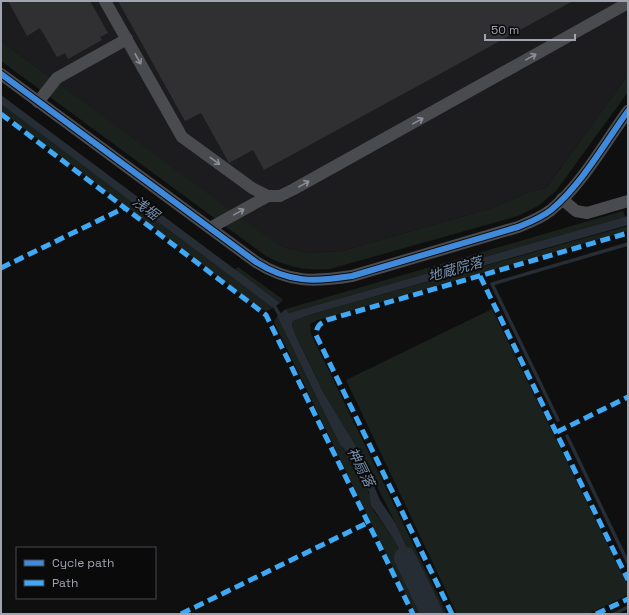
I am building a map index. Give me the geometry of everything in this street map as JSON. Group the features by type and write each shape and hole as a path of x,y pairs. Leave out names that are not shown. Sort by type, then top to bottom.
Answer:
{"street":[{"path":"106,1 182,137 252,188 268,196 280,196 294,189 628,3"},
{"path":"38,102 57,78 127,39"},
{"path":"1,74 265,268 289,277 306,281 324,281 352,276 518,227 538,219 550,211 580,178 628,111"},
{"path":"210,228 268,196"},
{"path":"562,199 576,211 587,213 628,201"}],"shaded area":[{"path":"1,1 628,1 628,75 546,188 532,191 489,209 342,251 309,253 283,247 267,238 1,41"},
{"path":"1,41 267,237 283,247 309,253 342,251 489,209 532,191 546,188 628,75 628,92 556,191 538,206 518,216 330,269 305,269 281,263 266,256 1,61"},
{"path":"1,104 273,308 267,311 259,308 1,111"},
{"path":"623,211 625,217 289,313 286,309"},
{"path":"628,226 628,231 318,320 310,324 311,334 447,614 432,614 420,592 414,564 396,524 359,451 323,392 295,334 292,325 293,321 312,314"},
{"path":"238,267 283,300 280,303 235,270"},
{"path":"492,309 628,586 628,595 588,614 457,614 346,380"},
{"path":"277,316 340,445 353,457 365,481 374,511 393,538 404,558 410,587 422,614 415,614 274,322"}],"water":[{"path":"1,95 280,303 273,308 1,104"},
{"name":"地蔵院落","path":"628,216 628,225 312,314 293,321 292,325 295,334 323,392 359,451 380,500 396,524 414,564 420,591 432,614 422,614 410,587 404,558 393,538 371,505 369,492 353,457 340,445 277,316 286,309 289,313"}],"building":[{"path":"8,1 90,1 108,33 100,37 102,40 68,59 65,53 57,57 40,28 27,36"},
{"path":"118,1 573,1 264,170 253,150 229,163 201,113 185,121"}],"waterway":[{"path":"558,420 492,284 628,244"},
{"name":"浅堀","path":"273,304 281,317"},
{"path":"567,436 628,563"},
{"name":"神扇落","path":"405,558 432,614"},
{"path":"614,614 628,607"}],"marked path":[{"path":"1,114 266,315 413,614"},
{"path":"1,268 124,208"},
{"path":"452,614 316,335 317,329 320,324 327,320 628,233"},
{"path":"480,276 628,580"},
{"path":"557,432 628,397"},
{"path":"181,614 369,522"},
{"path":"596,614 628,599"}],"cycle path":[{"path":"1,74 256,262 280,274 314,280 352,276 518,227 539,218 562,200 583,176 628,111"}]}
